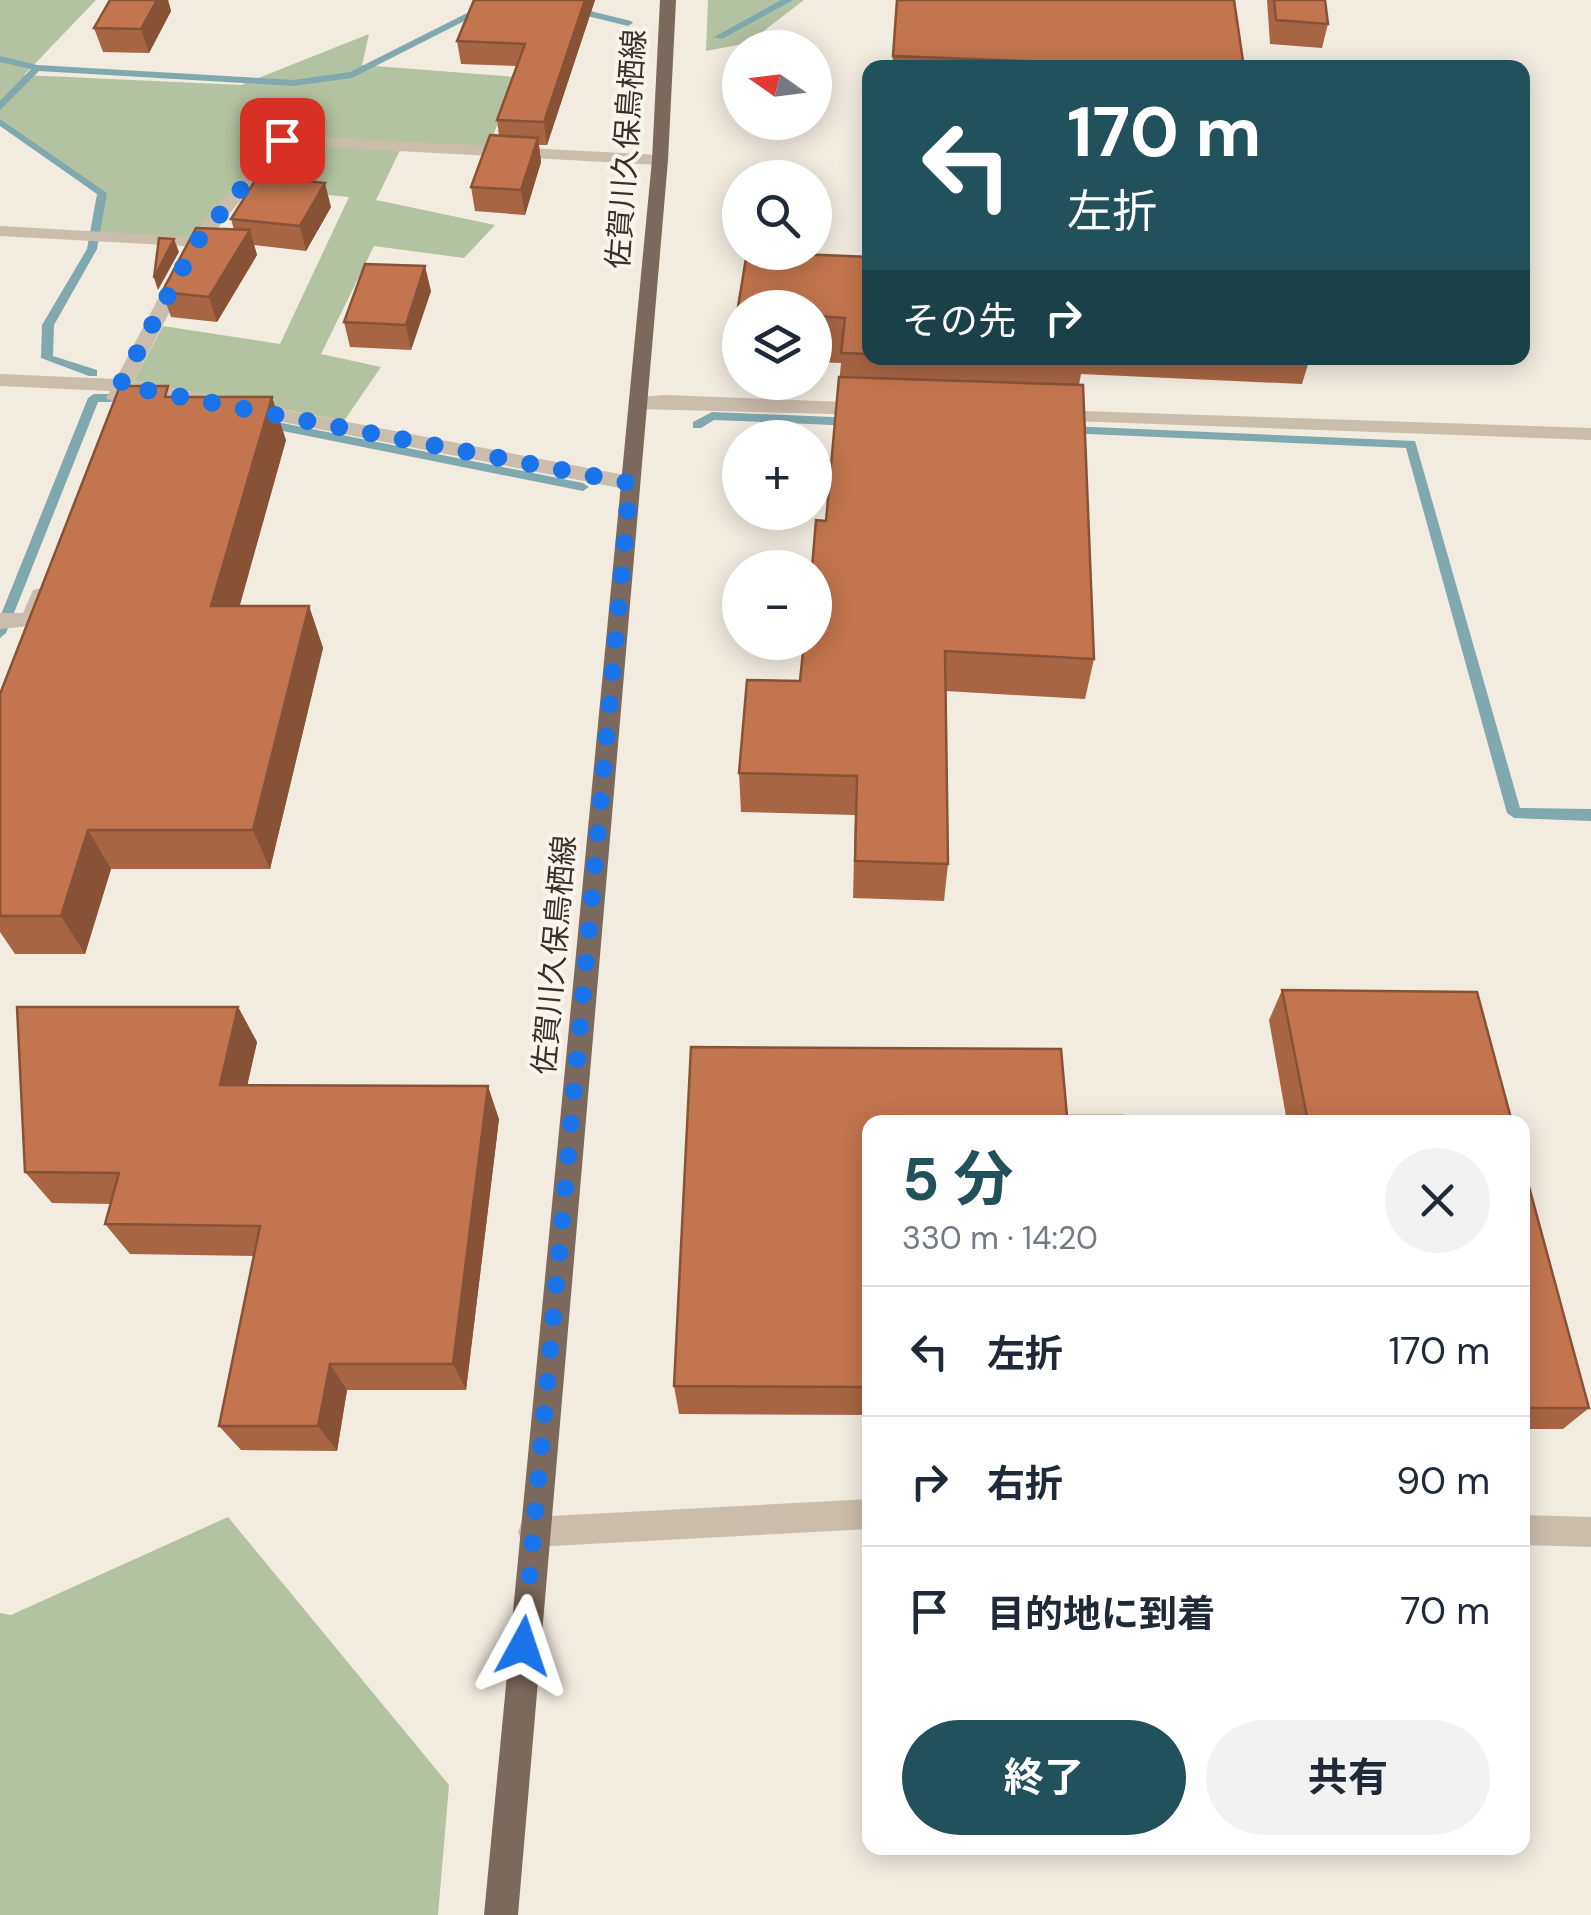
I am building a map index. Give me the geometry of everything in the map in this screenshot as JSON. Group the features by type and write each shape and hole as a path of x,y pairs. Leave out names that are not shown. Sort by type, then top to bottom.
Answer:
{"main road":[{"name":"佐賀川久保鳥栖線","path":"502,1915 533,1532 660,160 668,0"}],"street":[{"path":"112,410 120,385 196,243 282,140 660,160"},
{"path":"0,231 196,243"},
{"path":"0,380 120,385 630,483"},
{"path":"638,403 883,409"},
{"path":"1040,415 1591,434"},
{"path":"0,621 32,620 52,568"},
{"path":"533,1532 862,1514"},
{"path":"1530,1530 1591,1532"}],"green space":[{"path":"0,0 96,0 24,75 241,85 369,34 362,65 515,77 489,147 403,144 376,200 495,225 464,258 374,246 321,354 381,367 344,421 134,381 163,326 280,344 349,197 243,187 196,243 99,238 101,193 0,122"},
{"path":"708,0 804,0 765,30 722,30 722,48 706,51"},
{"path":"228,1517 449,1785 438,1915 0,1915 0,1613 11,1615"}],"building":[{"path":"110,0 157,0 141,29 94,28"},
{"path":"474,0 585,0 544,122 497,120 525,44 457,41"},
{"path":"897,0 1234,0 1243,60 996,60 893,56"},
{"path":"1274,0 1325,0 1328,24 1276,20"},
{"path":"490,135 538,138 521,190 471,187"},
{"path":"258,176 325,183 300,226 231,219"},
{"path":"196,228 250,230 209,297 162,292"},
{"path":"159,238 174,239 154,278"},
{"path":"832,255 862,257 862,354 841,353 845,318 832,317 832,290 741,290 744,270 832,270"},
{"path":"365,264 425,266 406,325 344,322"},
{"path":"839,377 1083,385 1094,659 945,651 948,864 855,861 857,776 739,773 747,680 800,681 802,660 832,660 832,550 814,550 815,530 832,530 832,455"},
{"path":"120,386 168,386 165,397 272,397 211,606 309,606 253,830 88,830 61,916 0,916 0,694"},
{"path":"1282,990 1477,992 1510,1115 1307,1115"},
{"path":"17,1007 238,1007 220,1085 488,1086 453,1364 330,1364 318,1426 219,1426 260,1226 105,1224 119,1173 25,1172"},
{"path":"691,1047 1061,1049 1067,1115 862,1115 862,1387 674,1386"},
{"path":"1530,1190 1589,1408 1530,1408"}],"waterway":[{"path":"719,37 788,0"},
{"path":"37,68 293,83 352,75 483,8"},
{"path":"574,10 628,23"},
{"path":"0,59 37,68"},
{"path":"0,107 37,68"},
{"path":"0,122 102,193 92,249 48,325 47,358 93,373"},
{"path":"0,633 94,398 127,398"},
{"path":"697,425 712,416 856,422"},
{"path":"262,423 583,487"},
{"path":"1069,430 1411,444 1514,813 1591,815"}],"route":[{"path":"282,140 196,243 120,385 630,483 523,1646"}]}
